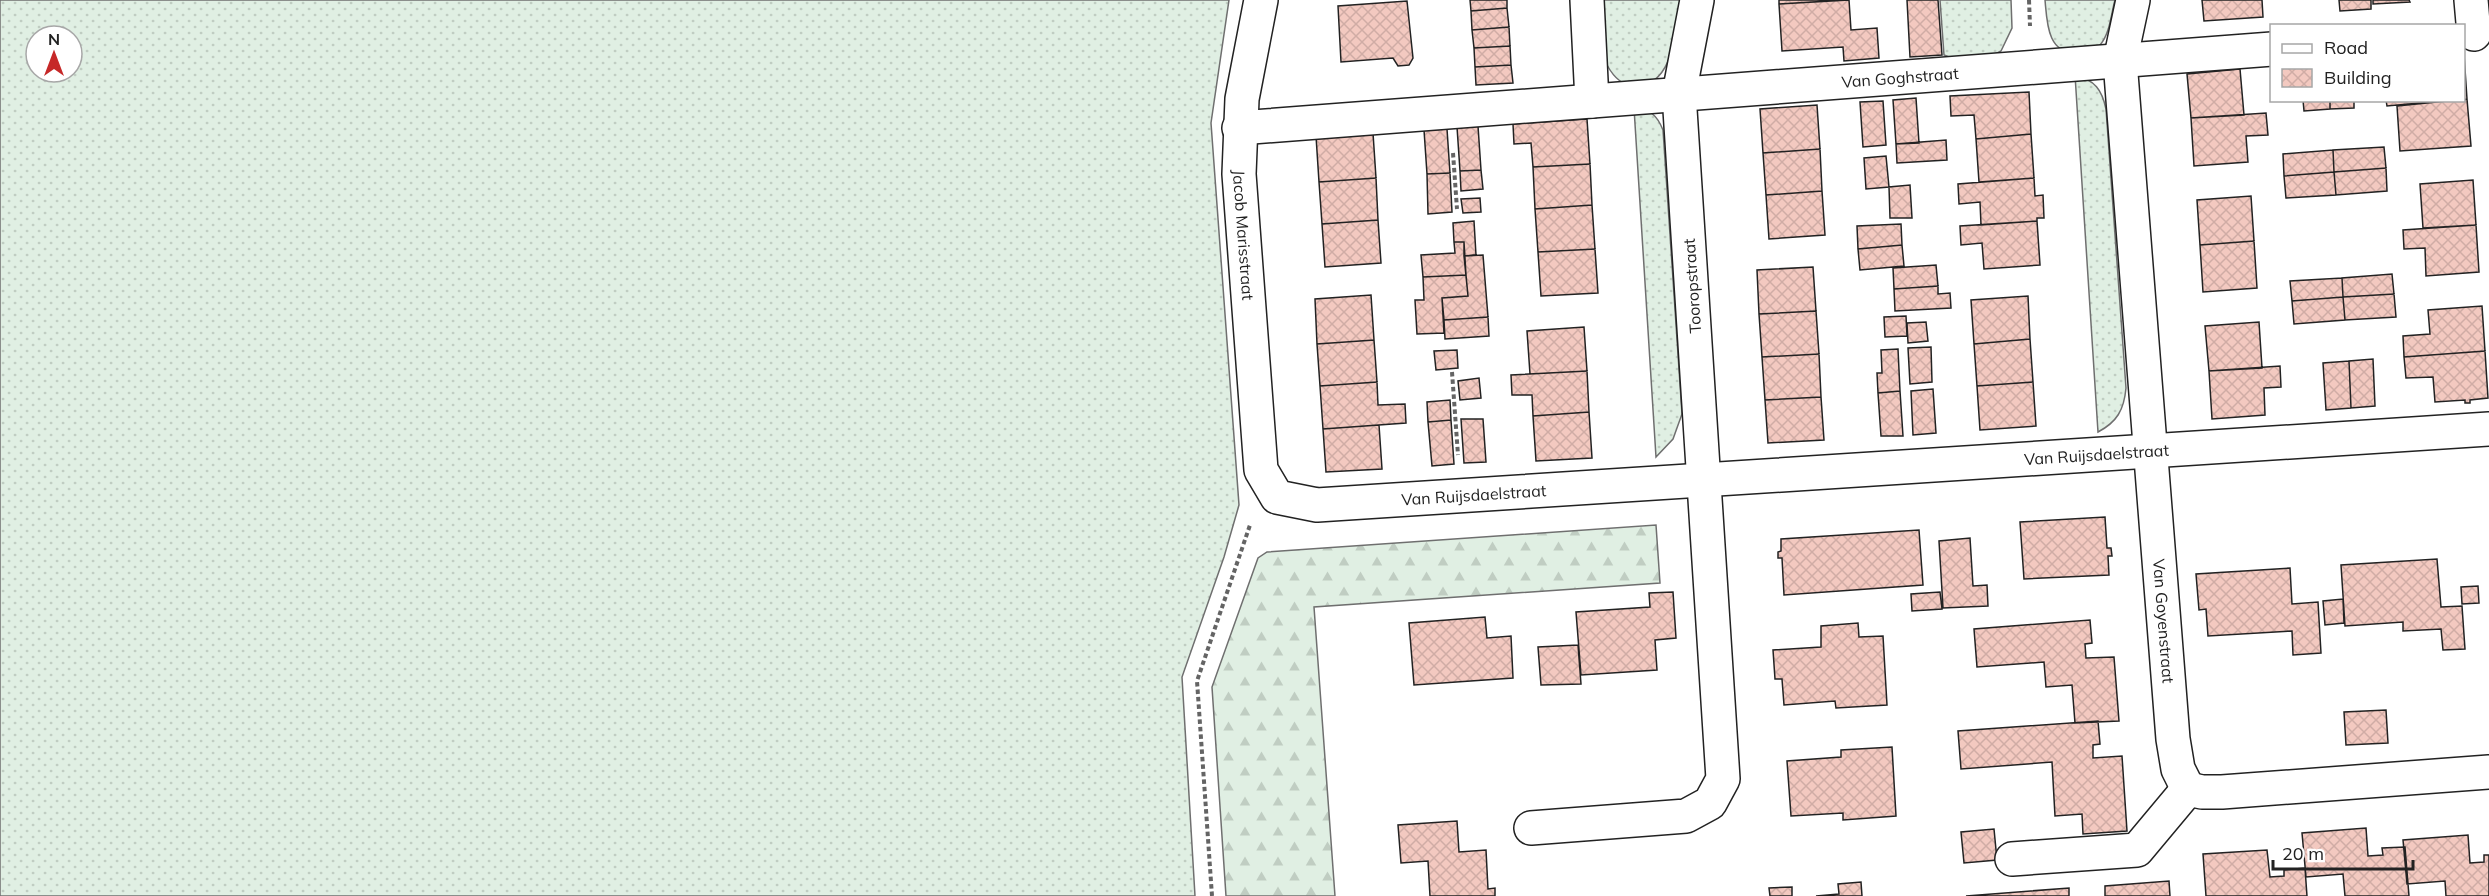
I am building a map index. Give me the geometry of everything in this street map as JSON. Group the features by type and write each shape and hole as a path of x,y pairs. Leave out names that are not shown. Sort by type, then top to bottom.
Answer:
{"street":[{"name":"Jacob Marisstraat","path":"1261,0 1242,99 1239,128 1239,174 1269,484"},
{"path":"1587,0 1592,101"},
{"name":"Tooropstraat","path":"1697,0 1679,94 1704,479"},
{"path":"2133,0 2120,61 2149,451"},
{"path":"2471,0 2475,34"},
{"name":"Van Goghstraat","path":"1679,94 2270,49"},
{"path":"1239,128 1679,94"},
{"name":"Van Ruijsdaelstraat","path":"1269,484 1317,505 2489,429"},
{"name":"Van Goyenstraat","path":"2149,451 2173,739 2178,769 2188,789"},
{"path":"1531,828 1686,816 1710,802 1722,779 1704,479"},
{"path":"2012,859 2137,850 2188,789 2222,792 2489,772"}],"path":[{"path":"1451,112 1457,209"},
{"path":"1452,372 1461,494"},
{"path":"1212,896 1197,681 1248,527 1269,484"}],"green space":[{"path":"0,0 1229,0 1211,123 1239,505 1224,557 1182,677 1195,896 0,896"},
{"path":"1601,0 1682,0 1671,54 1658,77 1648,84 1635,86 1626,84 1615,76 1607,65"},
{"path":"1940,0 2011,0 2012,28 2001,51 1986,59 1962,62 1944,55"},
{"path":"2045,0 2115,0 2108,30 2100,45 2093,50 2078,52 2060,49 2054,43 2048,27"},
{"path":"2075,75 2093,83 2100,91 2106,109 2126,388 2118,415 2098,432"},
{"path":"1634,108 1652,114 1663,130 1682,414 1673,439 1656,457"},
{"path":"1656,525 1660,583 1314,607 1335,896 1226,896 1212,687 1258,558 1267,552"}],"building":[{"path":"1470,0 1507,0 1507,8 1471,11"},
{"path":"1779,0 1845,0 1779,4"},
{"path":"1849,0 1851,30 1877,28 1879,58 1844,61 1843,47 1782,51 1779,4"},
{"path":"1907,0 1938,0 1942,55 1910,57"},
{"path":"2202,0 2262,0 2263,17 2204,21"},
{"path":"2339,0 2371,0 2371,9 2340,11"},
{"path":"2373,0 2409,0 2410,2 2373,4"},
{"path":"1407,1 1413,58 1409,65 1398,66 1393,58 1341,62 1338,6"},
{"path":"1507,8 1509,27 1472,30 1471,11"},
{"path":"1509,27 1510,46 1474,48 1472,30"},
{"path":"1510,46 1511,65 1475,67 1474,48"},
{"path":"1511,65 1513,83 1476,85 1475,67"},
{"path":"2240,69 2244,115 2191,118 2187,74"},
{"path":"2465,69 2467,99 2465,100"},
{"path":"2029,92 2031,134 1976,139 1974,115 1951,116 1950,96"},
{"path":"1916,98 1919,143 1896,144 1893,100"},
{"path":"2467,99 2471,146 2400,151 2397,106 2465,102"},
{"path":"1883,101 1886,145 1863,147 1860,102"},
{"path":"2303,102 2330,102 2330,109 2304,111"},
{"path":"2330,102 2354,102 2354,108 2330,109"},
{"path":"2386,102 2430,102 2387,106"},
{"path":"1817,105 1820,149 1763,153 1760,109"},
{"path":"2266,113 2268,135 2246,136 2248,162 2194,166 2191,118"},
{"path":"1587,119 1590,164 1533,167 1531,143 1514,144 1513,124"},
{"path":"1478,126 1481,170 1460,171 1457,127"},
{"path":"1447,129 1450,173 1427,174 1424,130"},
{"path":"1373,133 1376,178 1319,182 1316,136"},
{"path":"2031,134 2034,178 1979,182 1976,139"},
{"path":"1946,140 1947,160 1897,163 1896,144"},
{"path":"2384,147 2386,168 2334,172 2333,150"},
{"path":"1820,149 1822,191 1766,195 1763,153"},
{"path":"2333,150 2334,172 2284,176 2283,154"},
{"path":"1886,156 1889,187 1866,189 1864,158"},
{"path":"1590,164 1592,205 1535,209 1533,167"},
{"path":"2386,168 2387,191 2336,195 2334,172"},
{"path":"1481,170 1483,189 1461,191 1460,171"},
{"path":"2334,172 2336,195 2286,198 2284,176"},
{"path":"1450,173 1452,212 1428,214 1427,174"},
{"path":"1376,178 1378,220 1322,224 1319,182"},
{"path":"2034,178 2035,196 2043,195 2044,218 2037,218 2037,221 1981,225 1980,202 1959,204 1958,184"},
{"path":"2473,180 2476,225 2423,228 2420,184"},
{"path":"1910,185 1912,218 1890,218 1889,187"},
{"path":"1822,191 1825,235 1769,239 1766,195"},
{"path":"2251,196 2254,241 2200,245 2197,200"},
{"path":"1480,198 1481,212 1463,213 1461,199"},
{"path":"1592,205 1595,249 1538,252 1535,209"},
{"path":"1378,220 1381,263 1325,267 1322,224"},
{"path":"1474,221 1476,255 1464,256 1464,242 1454,242 1453,223"},
{"path":"2037,221 2040,265 1984,269 1982,243 1961,245 1960,226"},
{"path":"1901,224 1902,245 1858,249 1857,226"},
{"path":"2476,225 2479,272 2426,276 2425,248 2404,249 2403,230"},
{"path":"2254,241 2257,288 2203,292 2200,245"},
{"path":"1454,242 1464,242 1466,275 1423,277 1421,255 1455,253"},
{"path":"1902,245 1904,266 1860,270 1858,249"},
{"path":"1595,249 1598,293 1541,296 1538,252"},
{"path":"1483,255 1488,317 1444,320 1442,298 1468,296 1464,256"},
{"path":"1936,265 1938,286 1894,289 1893,268"},
{"path":"1813,267 1816,311 1759,314 1757,270"},
{"path":"2392,274 2394,294 2343,297 2342,278"},
{"path":"1466,275 1468,296 1442,298 1444,333 1417,334 1415,300 1424,300 1423,277"},
{"path":"2342,278 2343,297 2292,301 2290,281"},
{"path":"1938,286 1938,294 1950,293 1951,308 1895,311 1894,289"},
{"path":"2394,294 2396,317 2345,320 2343,297"},
{"path":"1371,295 1374,340 1317,344 1315,299"},
{"path":"2028,296 2030,339 1974,344 1971,300"},
{"path":"2343,297 2345,320 2294,324 2292,301"},
{"path":"2482,306 2485,351 2404,357 2403,336 2430,334 2428,310"},
{"path":"1816,311 1819,354 1762,357 1759,314"},
{"path":"1906,316 1907,336 1885,337 1884,317"},
{"path":"1488,317 1489,336 1445,339 1444,320"},
{"path":"1926,322 1928,341 1908,343 1907,323"},
{"path":"2259,322 2262,368 2209,371 2205,326"},
{"path":"1584,327 1587,371 1530,374 1527,331"},
{"path":"2030,339 2033,382 1977,386 1974,344"},
{"path":"1374,340 1377,382 1320,386 1317,344"},
{"path":"1931,347 1932,382 1910,384 1908,348"},
{"path":"1898,349 1900,391 1878,393 1877,373 1882,373 1881,350"},
{"path":"1457,350 1458,368 1436,370 1434,351"},
{"path":"2485,351 2488,398 2470,400 2470,403 2465,403 2465,400 2435,402 2433,377 2406,378 2404,357"},
{"path":"1819,354 1821,397 1765,400 1762,357"},
{"path":"2373,359 2375,406 2351,408 2349,361"},
{"path":"2349,361 2351,408 2326,410 2323,363"},
{"path":"2280,366 2281,387 2264,388 2265,415 2212,419 2209,371"},
{"path":"1587,371 1589,412 1533,416 1532,395 1512,395 1511,375"},
{"path":"1479,378 1481,398 1460,400 1458,381"},
{"path":"1377,382 1378,405 1405,404 1406,423 1323,429 1320,386"},
{"path":"2033,382 2036,426 1980,430 1977,386"},
{"path":"1933,389 1936,433 1913,435 1911,391"},
{"path":"1900,391 1903,436 1881,436 1878,393"},
{"path":"1821,397 1824,440 1768,443 1765,400"},
{"path":"1450,400 1451,420 1428,422 1427,402"},
{"path":"1589,412 1592,458 1536,461 1533,416"},
{"path":"1461,419 1483,419 1486,462 1464,463"},
{"path":"1451,420 1454,464 1432,466 1428,422"},
{"path":"1379,425 1382,469 1326,472 1323,429"},
{"path":"2105,517 2107,548 2111,548 2112,556 2108,556 2109,575 2024,579 2020,522"},
{"path":"1919,530 1923,585 1784,595 1782,558 1778,558 1778,552 1781,551 1781,539"},
{"path":"1970,538 1973,586 1987,585 1988,606 1943,608 1939,541"},
{"path":"2437,559 2441,607 2462,606 2465,649 2443,650 2441,629 2403,631 2403,622 2345,626 2341,565"},
{"path":"2290,568 2292,604 2318,602 2321,653 2293,655 2292,631 2208,636 2206,609 2199,610 2196,574"},
{"path":"2478,586 2479,603 2462,604 2461,587"},
{"path":"1673,592 1676,638 1655,640 1657,670 1581,675 1576,612 1650,607 1649,593"},
{"path":"1940,592 1942,609 1912,611 1911,594"},
{"path":"2343,599 2344,623 2325,625 2323,601"},
{"path":"1485,617 1487,638 1511,636 1513,678 1414,685 1409,623"},
{"path":"2090,620 2092,643 2085,644 2086,658 2114,657 2119,721 2075,723 2072,685 2046,687 2044,662 1977,667 1974,629"},
{"path":"1858,623 1859,637 1883,636 1887,705 1836,708 1835,701 1784,705 1782,679 1775,679 1773,650 1821,647 1821,626"},
{"path":"1578,645 1581,684 1541,685 1538,647"},
{"path":"2386,710 2388,743 2346,745 2344,712"},
{"path":"2098,721 2100,744 2093,745 2093,758 2122,756 2127,831 2083,834 2082,814 2055,816 2052,762 1961,769 1958,731"},
{"path":"1892,747 1896,816 1843,820 1843,813 1791,816 1787,761 1841,757 1841,750"},
{"path":"1457,821 1459,852 1486,850 1488,889 1495,888 1495,896 1430,896 1428,861 1401,863 1398,825"},
{"path":"2366,828 2368,856 2383,855 2382,848 2405,847 2409,896 2345,896 2343,874 2306,877 2302,833"},
{"path":"1994,829 1997,860 1964,863 1961,832"},
{"path":"2468,835 2470,863 2484,862 2484,855 2489,855 2489,896 2446,896 2445,881 2407,884 2403,840"},
{"path":"2267,850 2270,877 2284,876 2284,870 2305,868 2307,896 2206,896 2203,854"},
{"path":"2169,881 2170,896 2105,896 2105,886"},
{"path":"1861,882 1862,896 1816,896 1839,894 1838,884"},
{"path":"1792,887 1792,896 1770,896 1769,888"},
{"path":"2069,888 2069,896 1966,896"}]}
